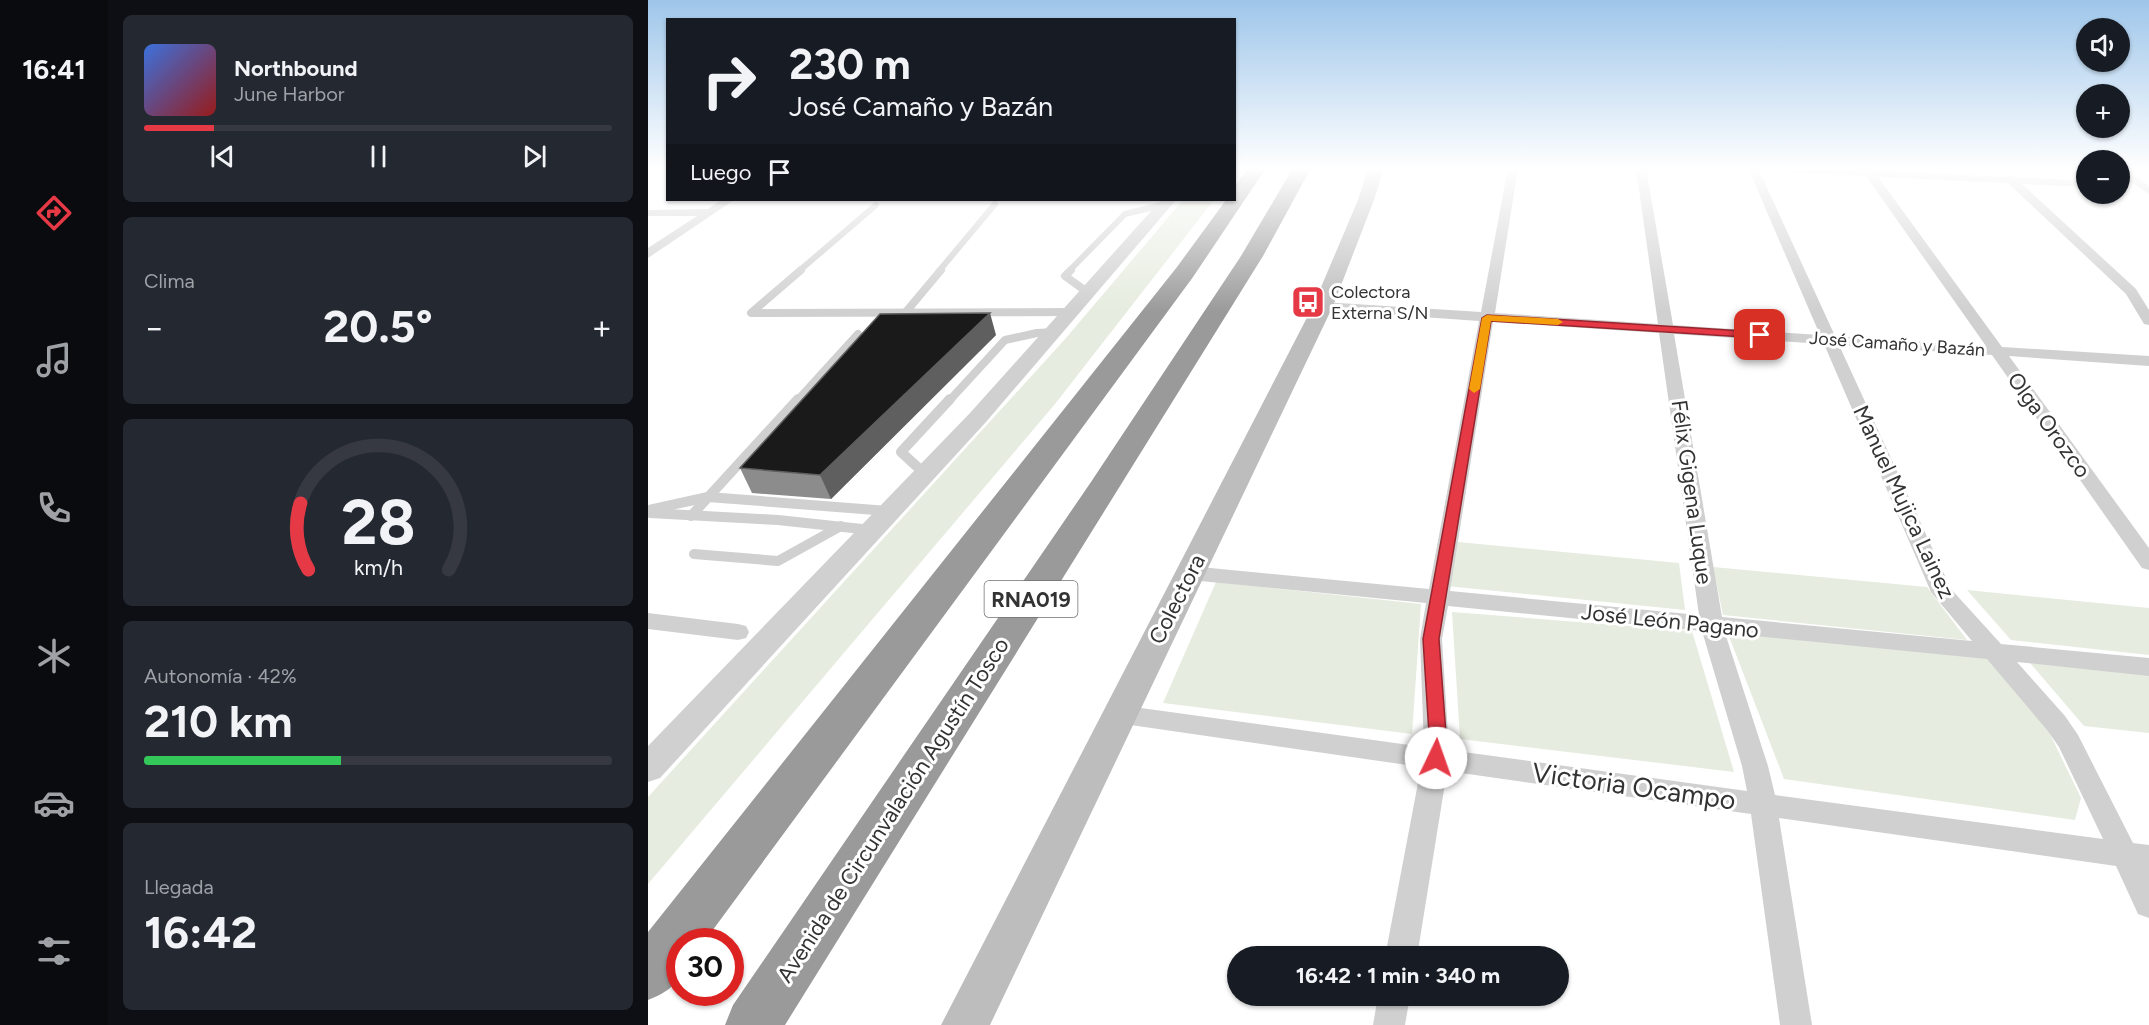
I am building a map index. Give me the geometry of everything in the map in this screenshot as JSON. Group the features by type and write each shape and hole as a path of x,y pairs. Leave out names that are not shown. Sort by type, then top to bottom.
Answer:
{"highway":[{"name":"RNA019","path":"648,974 1185,273 1224,216"},
{"name":"Avenida de Circunvalación Agustín Tosco","path":"753,1025 1119,463 1275,216"}],"main road":[{"name":"Colectora","path":"965,1025 1323,306 1360,216"}],"street":[{"path":"648,254 703,216"},
{"path":"648,768 883,521 1074,312 1155,216"},
{"path":"1403,946 1436,758 1437,734 1431,654 1437,597 1505,216"},
{"name":"Félix Gigena Luque","path":"1649,216 1712,625 1719,658 1755,766 1763,803 1796,1025"},
{"name":"Manuel Mujica Lainez","path":"1775,216 1942,592 2069,742 2137,856 2149,904"},
{"name":"Olga Orozco","path":"1899,216 2149,564"},
{"path":"2050,216 2132,292 2149,321"},
{"name":"José Camaño y Bazán","path":"1323,306 2149,361"},
{"name":"José León Pagano","path":"1190,573 2149,667"},
{"path":"648,621 738,632"},
{"name":"Victoria Ocampo","path":"1119,715 2137,856"},
{"path":"1389,1025 1392,1006"}],"lane":[{"path":"864,216 751,314 1074,312"},
{"path":"905,313 984,216"},
{"path":"1090,294 1065,276 1123,216"},
{"path":"925,474 901,452 909,443 1005,340 1037,333 1055,332"},
{"path":"691,516 858,334"},
{"path":"648,511 708,497 883,521"},
{"path":"648,511 841,526 883,521"},
{"path":"694,554 778,561 841,526"}],"shaded area":[{"path":"1170,216 1202,216 1055,404 648,884 648,797 1066,338"},
{"path":"1458,542 1679,563 1685,610 1447,586"},
{"path":"1713,567 1927,587 1967,640 1723,615"},
{"path":"1216,582 1421,604 1412,734 1163,703"},
{"path":"1967,590 2149,608 2149,655 2011,640"},
{"path":"1452,612 1692,631 1734,772 1460,739"},
{"path":"1727,631 1991,658 2046,726 2081,798 2075,820 1784,779"},
{"path":"2030,663 2149,675 2149,733 2084,726"}],"building":[{"path":"990,313 820,475 740,468 880,314"}],"slow traffic":[{"path":"1474,389 1487,318 1558,322"}],"place":[{"name":"Colectora Externa S/N","path":"1308,302"}],"route":[{"path":"1436,758 1437,734 1431,639 1487,318 1760,335"}]}
